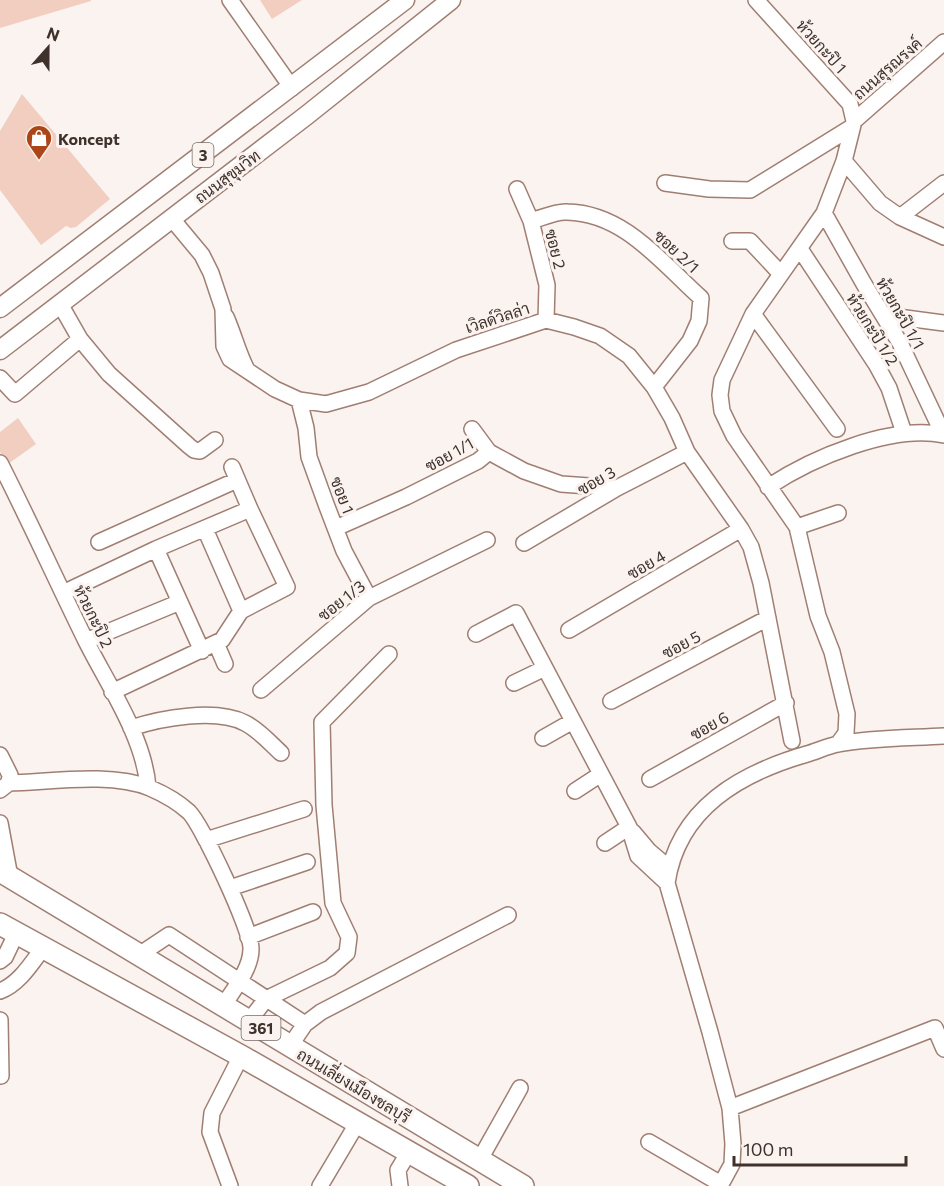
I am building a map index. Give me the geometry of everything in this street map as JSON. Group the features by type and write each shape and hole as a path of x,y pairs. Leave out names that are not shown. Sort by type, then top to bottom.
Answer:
{"highway":[{"name":"ถนนเลี่ยงเมืองชลบุรี","path":"5,874 523,1186"},
{"name":"ถนนเลี่ยงเมืองชลบุรี","path":"8,929 241,1056 468,1186"}],"main road":[{"name":"ถนนสุขุมวิท","path":"0,308 405,0"},
{"name":"ถนนสุขุมวิท","path":"0,350 308,115 451,0"},
{"path":"111,224 110,231 114,242 132,249"}],"street":[{"path":"230,0 292,88"},
{"name":"ห้วยกะปิ 1","path":"756,0 850,104 853,124"},
{"name":"ถนนสุรณรงค์","path":"665,183 710,189 750,190 853,124 944,42"},
{"path":"838,744 846,733 847,714 832,652 818,616 797,527 734,436 722,411 720,395 722,380 753,314 824,213 844,161 853,124"},
{"path":"844,161 880,203 900,217 944,237"},
{"path":"900,217 944,183"},
{"name":"ซอย 2","path":"518,189 531,221 547,285 546,320"},
{"name":"ซอย 2/1","path":"531,221 566,211 605,219 633,234 701,298 699,321 690,341 654,387"},
{"name":"ห้วยกะปิ 1/1","path":"824,213 900,343 944,434"},
{"name":"เวิลด์วิลล่า","path":"172,219 202,255 238,344 240,357 249,373 299,400 326,404 369,392 456,350 546,320 600,336 629,356 654,387 672,417 687,452 751,547 761,583 792,741"},
{"path":"732,241 750,241 780,273"},
{"name":"ห้วยกะปิ 1/2","path":"800,249 876,364 889,388 904,433"},
{"path":"60,304 80,339 109,374 194,450 200,451 215,440"},
{"path":"753,314 837,429"},
{"path":"883,315 944,323"},
{"path":"0,378 15,394 80,339"},
{"name":"ซอย 1","path":"299,400 306,428 309,457 344,551 369,598"},
{"path":"472,429 489,452"},
{"path":"768,487 816,460 851,447 904,433 944,434"},
{"name":"ซอย 1/1","path":"336,528 406,497 478,461 489,452 524,471 561,484 617,488"},
{"name":"ซอย 3","path":"524,543 617,488 687,452"},
{"name":"ห้วยกะปิ 2","path":"0,464 131,728 147,772 148,787"},
{"path":"99,542 235,473 287,587 241,611 222,640 112,692"},
{"path":"63,593 250,508"},
{"path":"797,527 838,513"},
{"path":"205,529 241,611"},
{"name":"ซอย 4","path":"569,630 741,529"},
{"name":"ซอย 1/3","path":"261,690 369,598 487,540"},
{"path":"156,549 202,651"},
{"path":"86,641 180,602"},
{"path":"477,634 516,613 629,827 638,856 668,875"},
{"name":"ซอย 5","path":"611,701 768,618"},
{"path":"216,643 225,664"},
{"path":"249,1021 266,999 330,968 347,953 349,937 333,903 324,805 322,722 390,654"},
{"path":"514,683 545,668"},
{"name":"ซอย 6","path":"650,778 786,703"},
{"path":"131,728 168,718 219,717 244,723 281,753"},
{"path":"543,738 573,721"},
{"path":"649,1142 721,1185 732,1164 733,1144 729,1108 668,875 679,842 693,821 720,793 765,768 838,744 944,736"},
{"path":"0,755 10,775 4,787"},
{"path":"575,791 601,774"},
{"path":"4,787 96,779 120,781 148,787 172,799 190,814 230,888 251,948 248,965 223,1006"},
{"path":"206,840 304,809"},
{"path":"0,823 5,874"},
{"path":"605,843 629,827"},
{"path":"230,888 307,862"},
{"path":"248,936 313,912"},
{"path":"290,1046 305,1024 321,1012 508,915"},
{"path":"0,961 5,957 8,929"},
{"path":"139,955 169,935 305,1024"},
{"path":"0,991 9,988 18,980 43,948"},
{"path":"0,1020 1,1076"},
{"path":"729,1108 939,1025 944,1049"},
{"path":"230,1186 210,1132 212,1113 241,1056"},
{"path":"479,1161 520,1088"},
{"path":"320,1186 358,1122"},
{"path":"400,1186 398,1170 409,1152"}],"building":[{"path":"0,0 91,0 91,1 0,28"},
{"path":"260,0 302,0 272,19"},
{"name":"Koncept","path":"22,94 110,199 76,227 66,226 41,245 0,190 0,131"},
{"path":"18,418 36,444 8,464 0,452 0,432"}],"place":[{"name":"Koncept","path":"39,161"}]}
